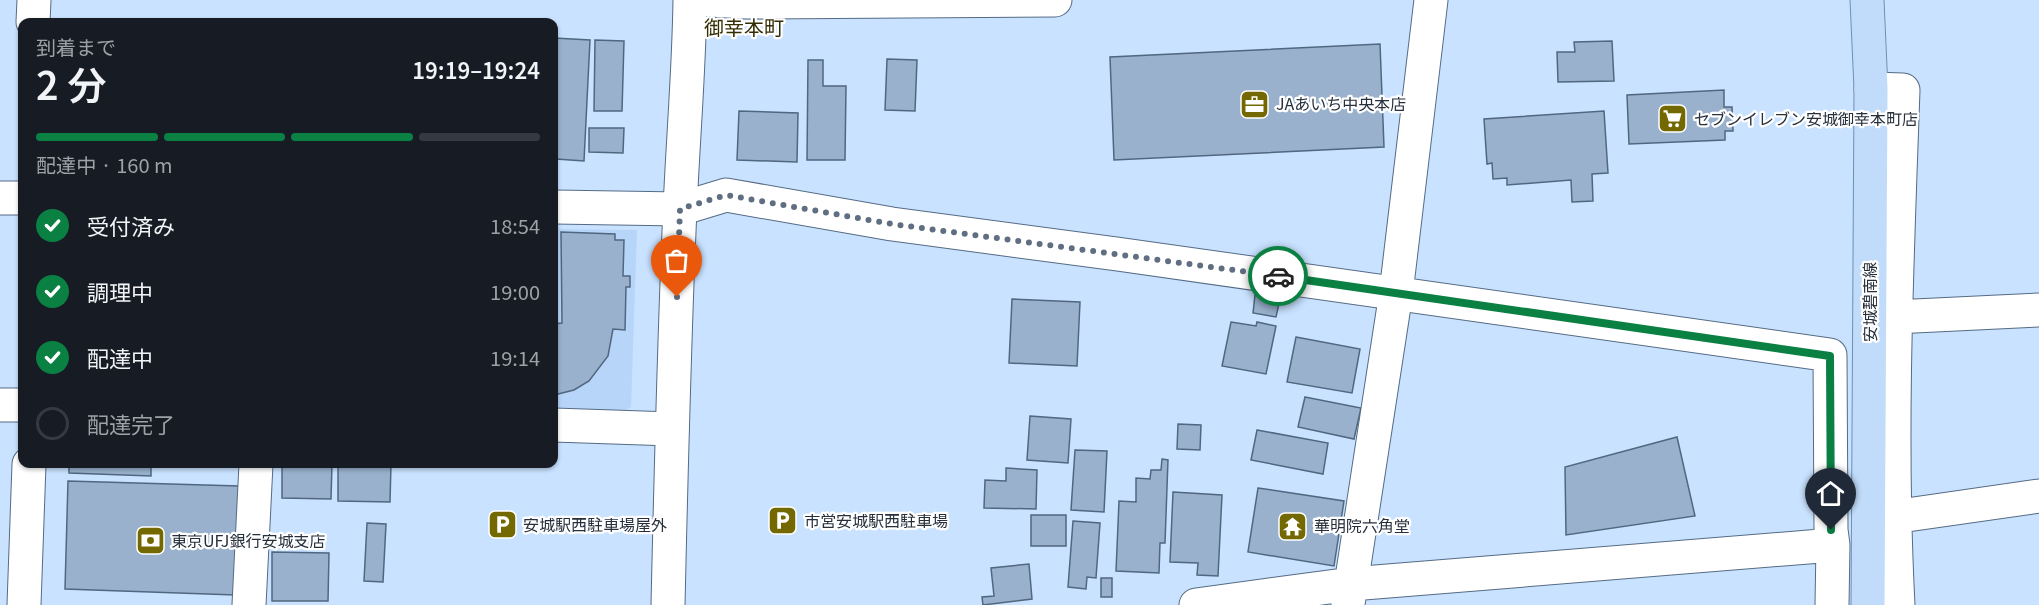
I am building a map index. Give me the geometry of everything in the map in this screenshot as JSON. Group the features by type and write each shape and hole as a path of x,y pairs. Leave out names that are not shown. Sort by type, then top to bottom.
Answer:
{"main road":[{"name":"安城碧南線","path":"1867,0 1871,89 1868,605"}],"street":[{"path":"33,18 34,0"},
{"path":"668,605 680,209 690,0"},
{"path":"709,0 747,2 1055,0"},
{"path":"1350,594 1396,293 1431,0"},
{"path":"1871,89 1903,90 1894,317 1893,517 1898,605"},
{"path":"558,207 680,209 726,195 892,224 1396,293 1830,356 1832,605"},
{"path":"0,198 18,198"},
{"path":"1894,317 2039,309"},
{"path":"0,405 18,405"},
{"path":"558,425 672,429"},
{"path":"24,605 29,468"},
{"path":"249,605 256,468"},
{"path":"1893,517 2039,496"},
{"path":"1196,605 1350,594 1833,545"}],"shaded area":[{"path":"558,229 637,230 631,407 618,415 558,413"}],"building":[{"path":"558,38 590,40 584,161 558,159"},
{"path":"595,40 624,41 622,111 594,111"},
{"path":"1612,41 1614,81 1558,82 1557,52 1575,52 1574,42"},
{"path":"1380,44 1384,147 1114,160 1110,57"},
{"path":"887,59 917,60 915,111 885,110"},
{"path":"808,60 823,60 823,86 846,86 845,160 807,160"},
{"path":"1724,90 1724,107 1732,107 1733,131 1725,131 1725,140 1629,144 1627,95"},
{"path":"739,111 798,113 797,162 737,160"},
{"path":"1604,111 1608,173 1592,174 1593,201 1572,202 1571,180 1507,185 1507,178 1493,179 1492,163 1487,164 1484,119"},
{"path":"589,128 624,128 623,153 589,152"},
{"path":"561,232 615,234 615,240 624,240 623,276 630,276 630,287 626,287 625,330 613,329 608,356 589,381 574,390 558,394 558,324 562,323"},
{"path":"1255,295 1280,299 1276,317 1253,313"},
{"path":"1012,299 1080,302 1077,366 1009,363"},
{"path":"1231,322 1256,326 1257,322 1276,326 1266,374 1222,366"},
{"path":"1296,337 1360,349 1352,393 1287,382"},
{"path":"1305,397 1361,408 1354,439 1298,427"},
{"path":"1030,416 1071,419 1068,463 1027,460"},
{"path":"1178,424 1201,425 1200,450 1177,449"},
{"path":"1257,430 1328,443 1323,474 1251,460"},
{"path":"1677,437 1695,516 1566,535 1565,467"},
{"path":"1075,450 1107,451 1104,512 1071,510"},
{"path":"1162,459 1168,460 1165,543 1160,543 1159,573 1116,571 1119,501 1136,502 1136,478 1150,479 1151,470 1161,470"},
{"path":"69,468 151,468 151,476 69,473"},
{"path":"282,468 332,468 331,499 282,498"},
{"path":"338,468 391,468 390,502 338,501"},
{"path":"1006,468 1037,470 1036,509 984,508 985,480 1006,481"},
{"path":"68,481 239,486 235,595 65,589"},
{"path":"1258,488 1344,501 1334,566 1248,552"},
{"path":"1173,492 1222,495 1218,576 1197,575 1198,563 1170,562"},
{"path":"1031,515 1066,515 1066,546 1031,546"},
{"path":"1073,521 1100,523 1096,578 1087,577 1086,589 1068,587"},
{"path":"367,523 386,524 383,582 364,581"},
{"path":"272,552 329,553 328,601 272,601"},
{"path":"1029,564 1032,599 983,605 982,597 994,596 991,568"},
{"path":"1101,578 1112,578 1112,597 1101,597"}],"way so far":[{"path":"677,297 680,209 726,195 892,224 1278,276"}],"place":[{"name":"JAあいち中央本店","path":"1255,104"},
{"name":"セブンイレブン安城御幸本町店","path":"1673,119"},
{"name":"市営安城駅西駐車場","path":"783,521"},
{"name":"安城駅西駐車場屋外","path":"502,525"},
{"name":"華明院六角堂","path":"1293,526"},
{"name":"東京UFJ銀行安城支店","path":"150,541"}],"district":[{"name":"御幸本町","path":"744,28"}],"route":[{"path":"1278,276 1830,356 1831,530"}]}
